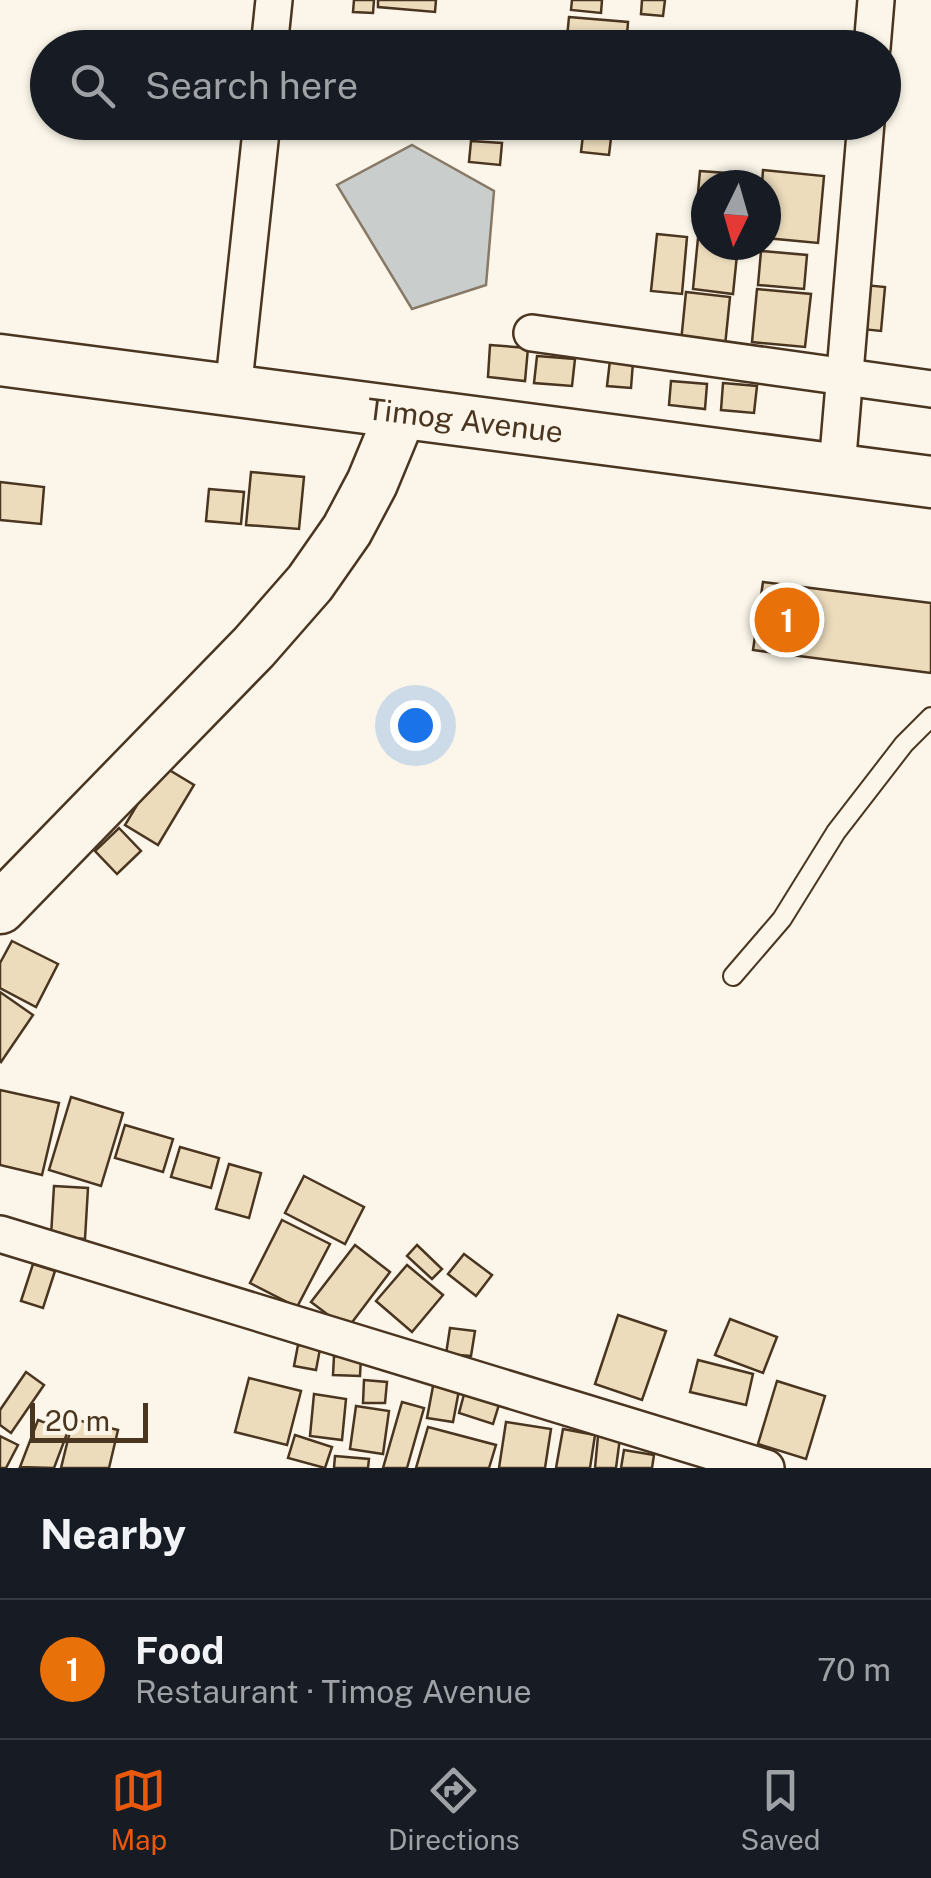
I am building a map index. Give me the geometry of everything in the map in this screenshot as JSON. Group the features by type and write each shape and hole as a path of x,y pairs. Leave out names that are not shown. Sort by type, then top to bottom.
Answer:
{"main road":[{"name":"Timog Avenue","path":"0,360 931,482"},
{"path":"0,908 254,647 310,584 347,530 400,413"}],"street":[{"path":"272,30 274,0"},
{"path":"874,30 876,0"},
{"path":"234,391 260,140"},
{"path":"837,468 864,140"},
{"path":"532,333 931,389"},
{"path":"0,1234 766,1468"}],"lane":[{"path":"732,976 782,919 836,832 904,744 931,717"}],"shaded area":[{"path":"412,145 494,191 486,285 412,309 337,185"}],"building":[{"path":"354,0 374,0 373,13 353,12"},
{"path":"378,0 436,0 435,12 378,7"},
{"path":"572,0 602,0 601,13 571,10"},
{"path":"642,0 665,0 663,16 641,14"},
{"path":"569,17 628,22 627,30 568,30"},
{"path":"582,140 611,140 609,155 581,152"},
{"path":"471,141 502,143 500,165 469,162"},
{"path":"781,172 824,176 818,243 781,239"},
{"path":"657,234 687,237 682,294 651,291"},
{"path":"781,253 807,255 804,289 758,285 760,260 781,260"},
{"path":"696,260 736,260 733,294 693,289"},
{"path":"855,284 885,287 881,331 851,328"},
{"path":"757,289 811,294 805,347 752,342"},
{"path":"686,292 730,297 725,346 681,342"},
{"path":"490,345 528,348 525,381 488,377"},
{"path":"537,356 575,359 572,386 534,383"},
{"path":"610,360 633,362 631,388 607,386"},
{"path":"671,381 707,384 705,409 669,405"},
{"path":"723,383 757,386 754,413 721,410"},
{"path":"251,472 304,477 299,529 246,525"},
{"path":"0,482 44,487 41,524 0,520"},
{"path":"209,489 244,492 241,524 206,521"},
{"path":"763,582 931,603 931,673 753,650"},
{"path":"161,765 194,785 158,845 125,825"},
{"path":"119,828 141,851 117,874 95,851"},
{"path":"12,941 58,964 36,1007 0,988 0,963"},
{"path":"0,992 33,1015 1,1062 0,1061"},
{"path":"0,1090 59,1103 42,1175 0,1165"},
{"path":"71,1097 123,1113 101,1186 49,1170"},
{"path":"125,1125 173,1139 163,1172 115,1158"},
{"path":"180,1147 219,1158 211,1188 171,1177"},
{"path":"229,1164 261,1173 249,1218 216,1209"},
{"path":"304,1176 364,1207 345,1244 285,1213"},
{"path":"54,1186 88,1188 85,1239 51,1236"},
{"path":"282,1220 330,1244 297,1307 250,1283"},
{"path":"355,1245 390,1272 347,1329 311,1302"},
{"path":"417,1245 442,1269 432,1279 407,1256"},
{"path":"464,1254 492,1275 476,1296 448,1274"},
{"path":"33,1264 55,1271 43,1308 21,1301"},
{"path":"407,1265 443,1295 412,1332 376,1301"},
{"path":"618,1315 666,1331 642,1400 595,1384"},
{"path":"730,1319 777,1337 763,1373 715,1355"},
{"path":"450,1328 475,1331 471,1356 446,1354"},
{"path":"298,1345 320,1349 316,1370 294,1366"},
{"path":"334,1356 361,1357 360,1376 333,1375"},
{"path":"698,1360 753,1374 746,1405 690,1392"},
{"path":"26,1372 44,1385 11,1433 0,1425 0,1410"},
{"path":"249,1378 301,1391 287,1445 235,1432"},
{"path":"364,1380 387,1382 385,1403 363,1403"},
{"path":"434,1381 460,1385 453,1422 427,1418"},
{"path":"777,1381 825,1396 806,1459 758,1444"},
{"path":"466,1387 501,1398 493,1424 459,1413"},
{"path":"314,1394 346,1399 342,1440 310,1436"},
{"path":"402,1402 424,1408 407,1468 383,1468"},
{"path":"356,1406 389,1411 383,1454 350,1449"},
{"path":"73,1419 118,1430 109,1468 61,1468"},
{"path":"38,1420 68,1431 54,1468 20,1467"},
{"path":"506,1422 551,1429 545,1468 499,1468"},
{"path":"428,1427 496,1445 489,1468 416,1468"},
{"path":"563,1429 595,1435 590,1468 556,1468"},
{"path":"295,1435 332,1447 325,1468 288,1458"},
{"path":"0,1436 18,1445 6,1468 0,1468"},
{"path":"598,1436 620,1438 616,1468 595,1468"},
{"path":"624,1450 654,1455 652,1468 621,1468"},
{"path":"335,1456 369,1459 368,1468 334,1468"}],"place":[{"name":"Food","path":"787,620"}]}
